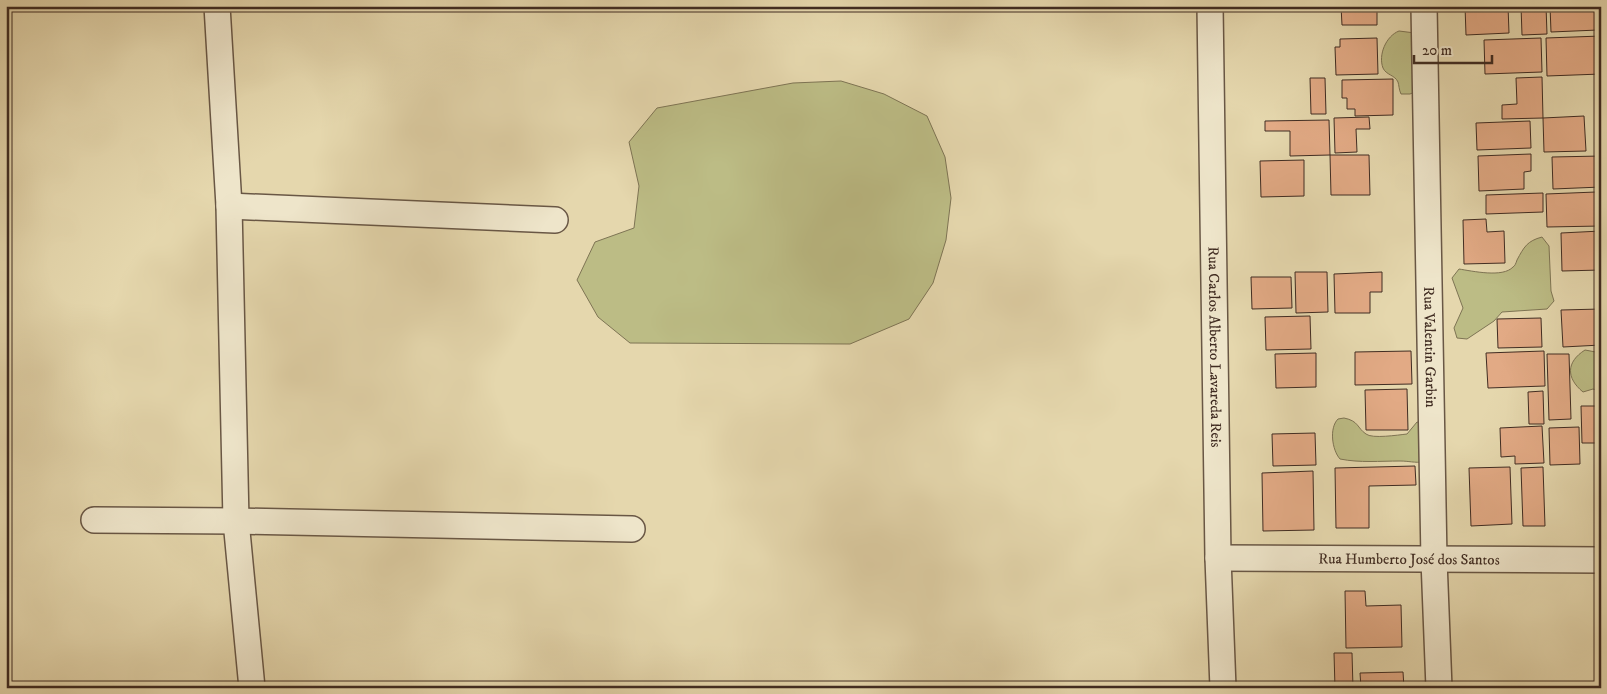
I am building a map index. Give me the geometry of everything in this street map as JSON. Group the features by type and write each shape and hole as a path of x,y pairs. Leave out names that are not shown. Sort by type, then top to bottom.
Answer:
{"street":[{"path":"217,6 229,206 236,521 252,688"},
{"name":"Rua Carlos Alberto Lavareda Reis","path":"1210,6 1218,558 1223,688"},
{"name":"Rua Valentin Garbin","path":"1424,6 1434,560 1439,688"},
{"path":"229,206 555,220"},
{"path":"94,520 632,529"},
{"name":"Rua Humberto José dos Santos","path":"1218,558 1601,560"}],"green space":[{"path":"1399,31 1415,33 1415,92 1410,94 1401,94 1397,80 1384,70 1382,63 1384,46 1394,33"},
{"path":"841,81 884,94 927,116 945,157 951,198 946,240 933,283 909,319 850,344 630,343 598,317 577,280 595,242 634,228 639,186 629,142 657,108 793,83"},
{"path":"1542,237 1549,246 1551,291 1554,301 1547,309 1502,312 1494,321 1467,339 1457,338 1454,328 1463,308 1452,278 1459,269 1487,273 1508,270 1514,266 1526,245"},
{"path":"1585,350 1601,353 1601,392 1593,389 1583,392 1577,387 1571,376 1570,370 1574,360"},
{"path":"1344,418 1355,423 1366,434 1374,436 1407,434 1417,422 1423,423 1424,462 1340,459 1333,445 1333,428 1338,419"}],"building":[{"path":"1316,6 1330,6 1330,10 1317,11"},
{"path":"1341,6 1377,6 1377,25 1342,25"},
{"path":"1465,6 1508,6 1509,33 1466,35"},
{"path":"1521,6 1546,6 1547,34 1522,35"},
{"path":"1550,6 1597,6 1598,30 1551,32"},
{"path":"1601,36 1601,74 1547,76 1546,38"},
{"path":"1377,38 1378,74 1336,75 1335,47 1340,47 1340,39"},
{"path":"1541,38 1542,72 1485,74 1484,40"},
{"path":"1542,77 1543,118 1502,119 1502,105 1517,104 1516,78"},
{"path":"1310,78 1325,78 1326,114 1311,114"},
{"path":"1393,79 1393,115 1355,116 1355,109 1347,109 1347,98 1342,98 1342,80"},
{"path":"1584,116 1586,151 1544,152 1543,118"},
{"path":"1369,117 1370,129 1356,129 1357,152 1335,153 1334,118"},
{"path":"1329,120 1330,155 1290,156 1290,131 1265,131 1265,121"},
{"path":"1530,121 1531,148 1477,150 1476,123"},
{"path":"1531,154 1531,171 1524,172 1524,189 1479,191 1478,156"},
{"path":"1330,155 1369,155 1370,195 1331,195"},
{"path":"1601,156 1601,187 1553,189 1552,157"},
{"path":"1304,160 1304,196 1261,197 1260,161"},
{"path":"1596,192 1597,210 1601,210 1601,226 1547,227 1546,194"},
{"path":"1543,193 1543,212 1486,214 1486,195"},
{"path":"1486,219 1487,232 1504,231 1505,263 1464,264 1463,220"},
{"path":"1601,231 1601,270 1562,271 1561,233"},
{"path":"1295,272 1327,272 1328,312 1296,313"},
{"path":"1382,272 1382,292 1370,292 1370,313 1335,313 1334,274"},
{"path":"1251,277 1291,277 1292,308 1252,309"},
{"path":"1601,309 1601,345 1563,347 1561,310"},
{"path":"1310,316 1311,349 1266,350 1265,317"},
{"path":"1541,318 1542,347 1498,348 1497,319"},
{"path":"1411,351 1412,384 1355,385 1355,352"},
{"path":"1544,351 1545,386 1488,388 1486,353"},
{"path":"1316,353 1316,387 1276,388 1275,354"},
{"path":"1547,354 1569,354 1571,419 1549,420"},
{"path":"1407,389 1408,430 1366,430 1365,390"},
{"path":"1543,391 1544,424 1529,424 1528,392"},
{"path":"1581,406 1601,406 1601,443 1582,443"},
{"path":"1542,426 1544,463 1515,464 1515,456 1501,457 1500,428"},
{"path":"1579,427 1580,464 1550,465 1549,428"},
{"path":"1315,433 1316,465 1273,466 1272,434"},
{"path":"1415,466 1416,485 1369,486 1369,528 1336,528 1335,468"},
{"path":"1510,467 1512,524 1471,526 1469,468"},
{"path":"1543,467 1545,526 1523,526 1521,468"},
{"path":"1313,471 1314,530 1263,531 1262,473"},
{"path":"1345,591 1365,591 1366,606 1401,605 1402,647 1346,648"},
{"path":"1334,653 1352,653 1353,688 1335,688"},
{"path":"1403,672 1404,688 1361,688 1360,673"}]}
